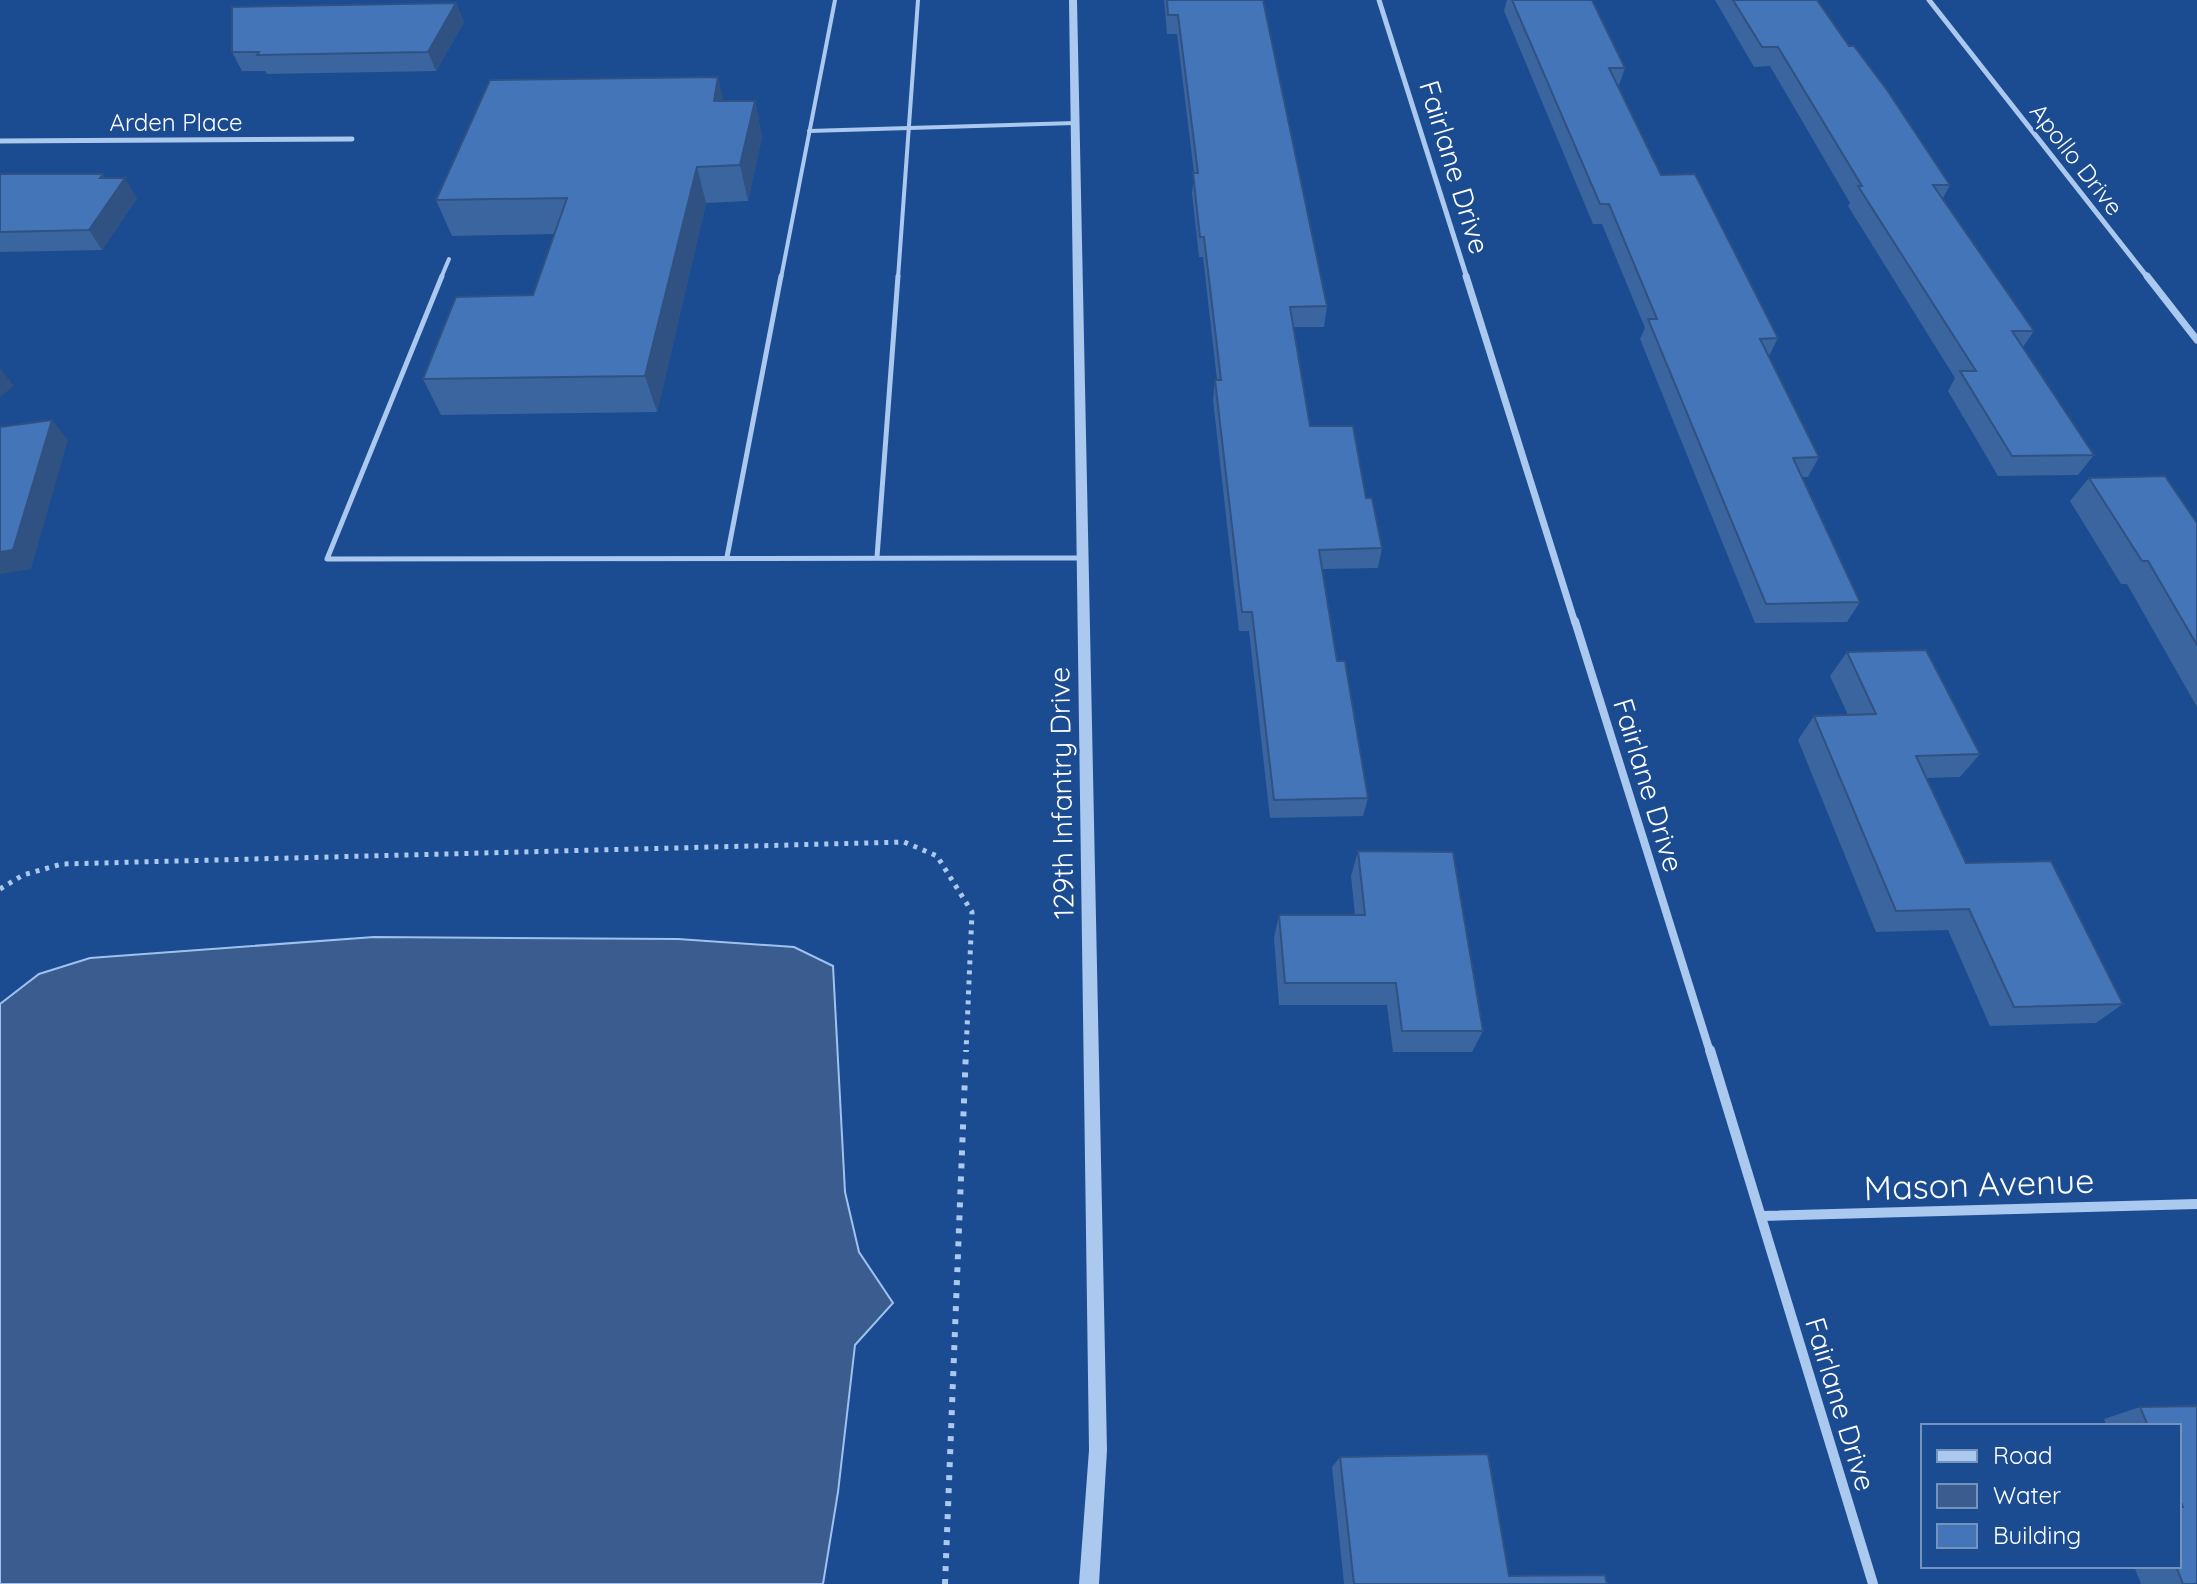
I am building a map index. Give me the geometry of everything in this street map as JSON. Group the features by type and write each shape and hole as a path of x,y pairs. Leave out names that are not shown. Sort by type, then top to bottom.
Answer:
{"street":[{"name":"129th Infantry Drive","path":"1073,0 1098,1450 1089,1584"},
{"name":"Fairlane Drive","path":"1379,0 1762,1216 1873,1584"},
{"name":"Apollo Drive","path":"1929,0 2197,340"},
{"name":"Arden Place","path":"0,141 352,139"},
{"name":"Mason Avenue","path":"1762,1216 2197,1204"}],"lane":[{"path":"727,557 835,0"},
{"path":"877,557 918,0"},
{"path":"809,131 1075,123"},
{"path":"449,259 327,559 1083,558"}],"path":[{"path":"0,889 23,875 62,864 904,842 937,856 972,912 945,1584"}],"water":[{"path":"374,937 678,939 794,947 833,966 845,1192 859,1252 893,1303 855,1345 838,1492 823,1584 0,1584 0,1004 39,974 90,958"}],"building":[{"path":"1167,0 1263,0 1327,306 1290,307 1310,426 1353,426 1366,498 1372,498 1382,548 1319,550 1337,661 1345,661 1368,798 1274,800 1252,612 1242,612 1215,380 1221,380 1204,237 1200,237 1193,173 1198,173 1178,15 1168,15"},
{"path":"1512,0 1592,0 1625,68 1609,68 1661,175 1695,174 1778,338 1760,339 1819,457 1793,458 1860,602 1766,604 1648,319 1657,319 1609,204 1600,204"},
{"path":"1733,0 1817,0 1849,46 1854,46 1950,185 1933,185 2034,331 2012,331 2094,455 2012,456 1960,371 1976,371 1858,186 1862,186 1778,47 1762,47"},
{"path":"456,3 428,52 257,55 259,52 232,52 232,7"},
{"path":"718,77 714,101 755,101 740,165 697,167 645,376 423,379 456,297 533,295 567,198 436,200 490,80"},
{"path":"0,174 103,174 100,178 125,178 89,230 0,232"},
{"path":"52,420 13,550 0,552 0,427"},
{"path":"2165,476 2197,523 2197,645 2148,561 2142,561 2089,478"},
{"path":"1926,650 1980,754 1916,756 1966,863 2051,861 2123,1004 2014,1007 1969,909 1896,911 1814,716 1876,714 1847,652"},
{"path":"1358,851 1453,852 1483,1031 1402,1031 1396,983 1285,983 1279,915 1365,915"},
{"path":"2197,1406 2197,1584 2183,1584 2177,1568 2181,1568 2183,1507 2181,1424 2147,1424 2140,1407"},
{"path":"1488,1454 1509,1576 1605,1575 1607,1584 1354,1584 1340,1457"}]}
